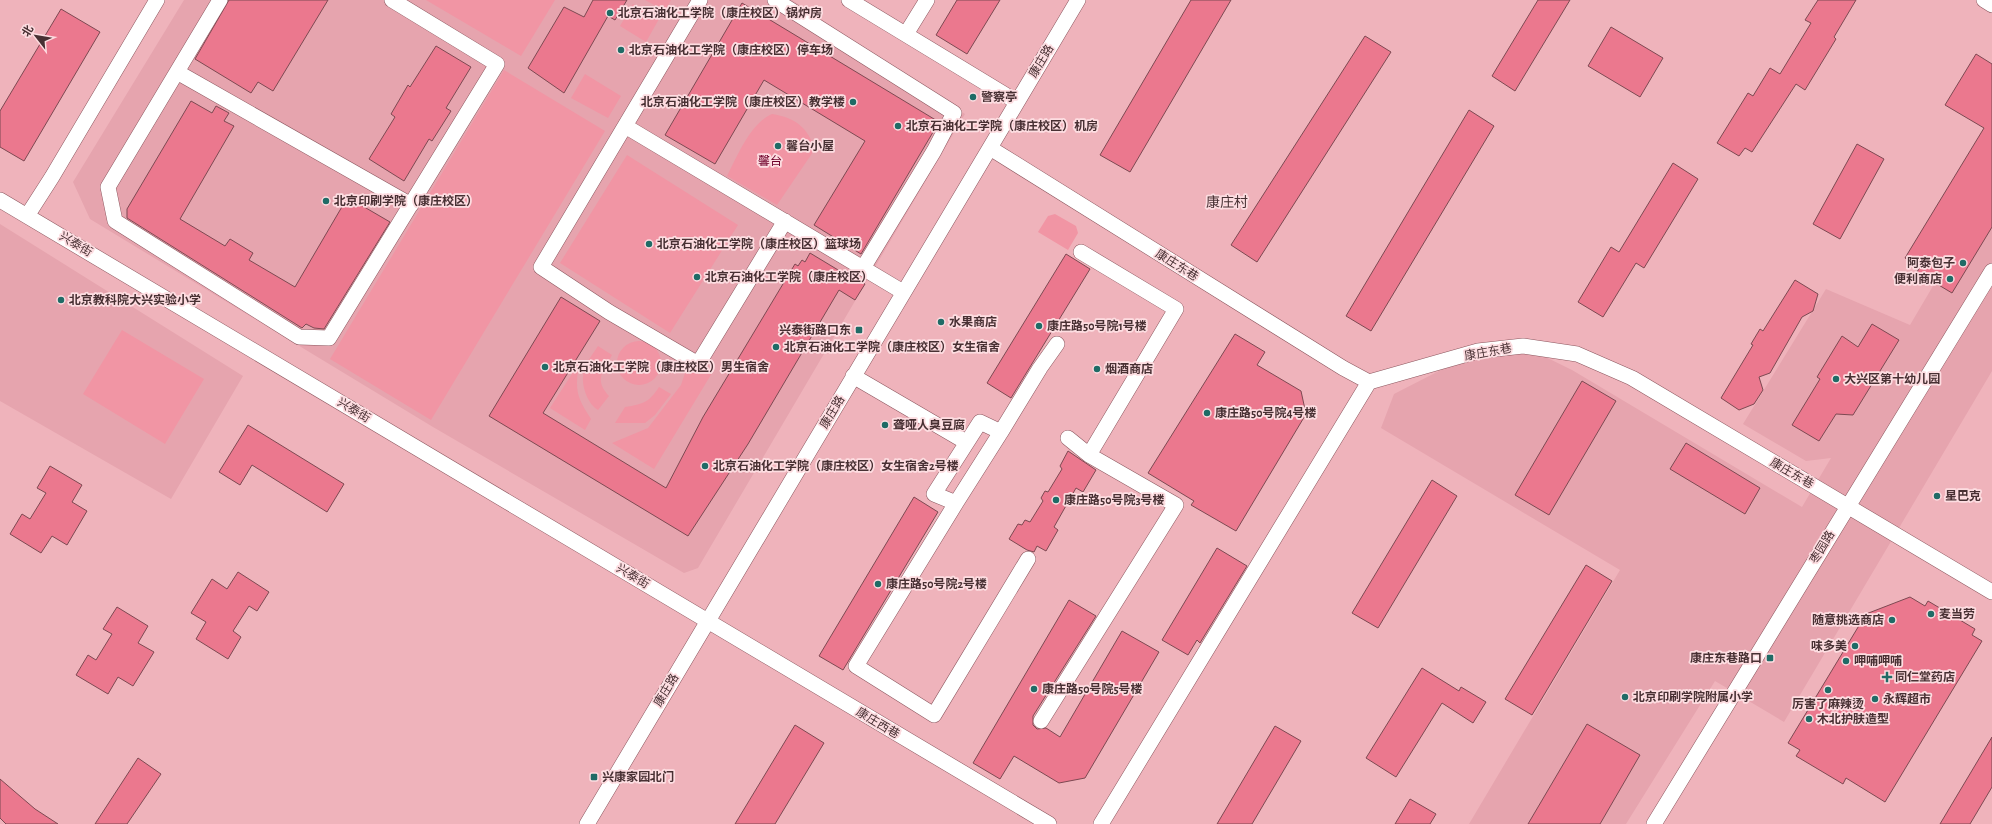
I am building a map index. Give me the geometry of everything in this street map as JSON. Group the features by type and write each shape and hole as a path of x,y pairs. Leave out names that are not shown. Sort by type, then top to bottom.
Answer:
{"street":[{"path":"27,216 52,177 157,0"},
{"path":"220,0 108,187 115,221 299,337 329,338 497,64 392,0"},
{"path":"700,0 541,267 618,318 698,364 785,221"},
{"path":"775,0 954,113 934,152 863,268"},
{"path":"849,0 1017,102"},
{"path":"906,34 927,0"},
{"name":"康庄路","path":"587,824 1078,0"},
{"path":"1984,0 1992,5"},
{"path":"177,72 411,205"},
{"path":"625,126 903,292"},
{"name":"康庄东巷","path":"990,148 1343,368 1369,382 1478,351 1523,346 1577,354 1632,378 1848,505 1992,592"},
{"name":"兴泰街","path":"0,200 708,621"},
{"path":"1081,252 1176,309 1089,455"},
{"name":"枣园路","path":"1654,824 1992,271"},
{"path":"1028,559 934,715 856,666 1040,368 1057,344"},
{"path":"853,376 966,442"},
{"path":"1101,824 1369,382"},
{"path":"956,503 934,494 966,442 980,422 1001,432"},
{"path":"1041,721 1176,505 1089,455 1068,438"},
{"name":"康庄西巷","path":"708,621 1049,824"}],"shaded area":[{"path":"184,0 792,0 965,114 698,568 684,573 433,427 90,219 73,182"},
{"name":"北京印刷学院附属小学","path":"1992,186 1992,371 1784,722 1715,681 1626,824 1469,824 1620,570 1381,428 1394,394 1478,351 1523,346 1572,370 1802,507 1831,458 1806,461 1743,424 1826,289 1910,325"},
{"name":"北京教科院大兴实验小学","path":"0,224 243,376 171,499 0,401"}],"green space":[{"path":"426,0 555,0 521,56"},
{"path":"645,0 671,0 665,11"},
{"path":"633,4 659,19 646,42 620,26"},
{"path":"504,70 605,131 431,420 330,359"},
{"path":"585,74 621,96 608,118 571,98"},
{"name":"馨台","path":"772,114 788,118 800,125 812,141 815,149 777,205 727,176 751,132 764,119"},
{"name":"北京石油化工学院（康庄校区）篮球场","path":"627,155 738,225 670,333 560,263"},
{"path":"1055,214 1076,226 1078,233 1068,250 1038,232 1048,216"},
{"path":"122,330 204,379 165,444 83,394"},
{"path":"635,341 643,341 655,347 661,359 661,367 655,379 643,385 635,385 623,379 617,367 617,359 623,347"},
{"path":"598,346 612,355 603,371 601,380 604,390 609,396 598,410 594,407 585,393 583,376 586,364"},
{"path":"579,363 577,380 578,392 582,404 591,419 585,430 550,408"},
{"path":"685,373 712,373 654,469 612,443 648,428 681,385"},
{"path":"659,387 671,394 655,415 645,423 615,423 625,407 645,402"}],"building":[{"path":"229,0 328,0 273,91 258,82 251,93 195,59"},
{"path":"593,0 627,0 615,20 608,16 564,93 528,68 564,7 584,17"},
{"path":"957,0 1000,0 967,54 936,35"},
{"path":"1191,0 1231,0 1130,172 1100,155"},
{"path":"1538,0 1570,0 1515,91 1492,76"},
{"path":"1818,0 1856,0 1834,37 1836,39 1805,90 1796,84 1752,152 1745,148 1739,156 1717,143 1748,93 1753,96 1770,68 1780,74 1811,23 1805,20"},
{"path":"742,3 939,122 861,254 814,225 865,141 764,80 715,164 665,135"},
{"path":"61,9 100,32 24,161 0,147 0,111"},
{"path":"1611,27 1663,58 1640,97 1588,66"},
{"path":"1365,36 1391,52 1257,262 1231,245"},
{"path":"436,46 471,67 446,108 451,111 432,141 429,139 404,181 369,159 395,117 391,114 408,85 410,87"},
{"path":"1976,54 1992,64 1992,227 1952,293 1917,272 1920,267 1905,258 1984,128 1945,105"},
{"path":"191,101 212,113 216,106 229,113 224,121 234,126 180,219 225,246 230,239 253,253 249,260 295,287 343,205 354,201 390,222 324,329 314,328 306,324 302,328 127,218 127,209"},
{"path":"1469,110 1494,126 1371,331 1346,316"},
{"path":"1857,144 1884,159 1840,239 1813,224"},
{"path":"1673,163 1698,179 1644,268 1636,263 1603,317 1578,302 1611,247 1619,252"},
{"path":"810,253 853,279 854,277 865,284 855,300 839,290 748,444 688,536 489,416 561,297 600,321 543,413 666,488 703,417 795,264 798,266 802,260 805,262"},
{"name":"康庄路50号院1号楼","path":"1066,254 1090,269 1011,398 987,383"},
{"path":"1795,280 1818,294 1813,311 1802,317 1770,373 1759,377 1763,390 1754,404 1739,410 1721,398 1753,345 1751,344 1760,329 1763,331"},
{"name":"大兴区第十幼儿园","path":"1872,324 1899,340 1853,415 1836,414 1819,441 1792,425 1820,379 1817,377 1842,336 1858,347"},
{"path":"1235,334 1265,352 1257,365 1301,391 1306,414 1236,531 1191,505 1194,501 1148,473"},
{"path":"1582,381 1616,401 1549,515 1515,495"},
{"path":"248,425 344,484 327,512 252,465 240,485 219,472"},
{"path":"1686,443 1760,488 1745,514 1670,469"},
{"name":"康庄路50号院3号楼","path":"1068,451 1096,470 1083,492 1076,488 1054,527 1058,530 1046,551 1037,546 1034,552 1027,550 1009,539 1018,524 1022,525 1025,520 1030,522 1043,501 1041,498 1045,491 1048,492 1062,469 1060,466"},
{"path":"50,466 82,485 72,502 87,511 67,545 52,536 41,553 10,534 22,514 30,519 46,493 37,488"},
{"path":"1432,480 1457,496 1378,628 1352,613"},
{"name":"康庄路50号院2号楼","path":"914,497 938,512 843,670 819,656"},
{"path":"1217,548 1247,566 1200,643 1197,640 1188,655 1162,640"},
{"path":"1586,565 1612,581 1532,715 1505,699"},
{"path":"238,572 269,592 257,611 249,606 233,631 241,637 228,659 196,639 206,622 191,613 212,579 227,589"},
{"path":"1910,597 1925,606 1928,601 1975,629 1972,635 1982,641 1885,802 1846,778 1843,784 1796,756 1800,750 1788,743 1866,614"},
{"path":"1069,600 1096,616 1033,716 1033,725 1037,729 1046,728 1060,737 1122,631 1159,652 1085,778 1059,783 1014,756 1000,779 973,763"},
{"path":"117,607 148,626 138,643 154,652 133,686 118,677 108,694 76,675 88,655 96,660 112,634 103,629"},
{"path":"1422,668 1459,691 1461,687 1486,702 1473,723 1442,703 1396,777 1366,758"},
{"path":"1587,724 1640,755 1600,824 1528,824"},
{"path":"795,725 824,743 775,824 735,824"},
{"path":"1275,726 1301,741 1252,824 1217,824"},
{"path":"1992,737 1992,787 1970,824 1940,824"},
{"path":"138,758 161,774 127,824 95,824"},
{"path":"0,779 35,809 58,824 6,824 0,818"},
{"path":"1410,799 1436,814 1430,824 1395,824"}],"place":[{"name":"北京石油化工学院（康庄校区）锅炉房","path":"610,13"},
{"name":"北京石油化工学院（康庄校区）停车场","path":"621,50"},
{"name":"警察亭","path":"973,97"},
{"name":"北京石油化工学院（康庄校区）教学楼","path":"853,102"},
{"name":"北京石油化工学院（康庄校区）机房","path":"898,126"},
{"name":"馨台小屋","path":"778,146"},
{"name":"北京印刷学院（康庄校区）","path":"326,201"},
{"name":"北京石油化工学院（康庄校区）篮球场","path":"649,244"},
{"name":"阿泰包子","path":"1963,263"},
{"name":"北京石油化工学院（康庄校区）","path":"697,277"},
{"name":"便利商店","path":"1950,279"},
{"name":"北京教科院大兴实验小学","path":"61,300"},
{"name":"水果商店","path":"941,322"},
{"name":"康庄路50号院1号楼","path":"1039,326"},
{"name":"兴泰街路口东","path":"859,330"},
{"name":"北京石油化工学院（康庄校区）女生宿舍","path":"776,347"},
{"name":"北京石油化工学院（康庄校区）男生宿舍","path":"545,367"},
{"name":"烟酒商店","path":"1097,369"},
{"name":"大兴区第十幼儿园","path":"1836,379"},
{"name":"康庄路50号院4号楼","path":"1207,413"},
{"name":"聋哑人臭豆腐","path":"885,425"},
{"name":"北京石油化工学院（康庄校区）女生宿舍2号楼","path":"705,466"},
{"name":"星巴克","path":"1937,496"},
{"name":"康庄路50号院3号楼","path":"1056,500"},
{"name":"康庄路50号院2号楼","path":"878,584"},
{"name":"麦当劳","path":"1931,614"},
{"name":"随意挑选商店","path":"1892,620"},
{"name":"味多美","path":"1855,646"},
{"name":"康庄东巷路口","path":"1770,658"},
{"name":"呷哺呷哺","path":"1846,661"},
{"name":"同仁堂药店","path":"1887,677"},
{"name":"康庄路50号院5号楼","path":"1034,689"},
{"name":"厉害了麻辣烫","path":"1828,690"},
{"name":"北京印刷学院附属小学","path":"1625,697"},
{"name":"永辉超市","path":"1875,699"},
{"name":"木北护肤造型","path":"1809,719"},
{"name":"兴康家园北门","path":"594,777"}],"district":[{"name":"康庄村","path":"1227,203"}]}
